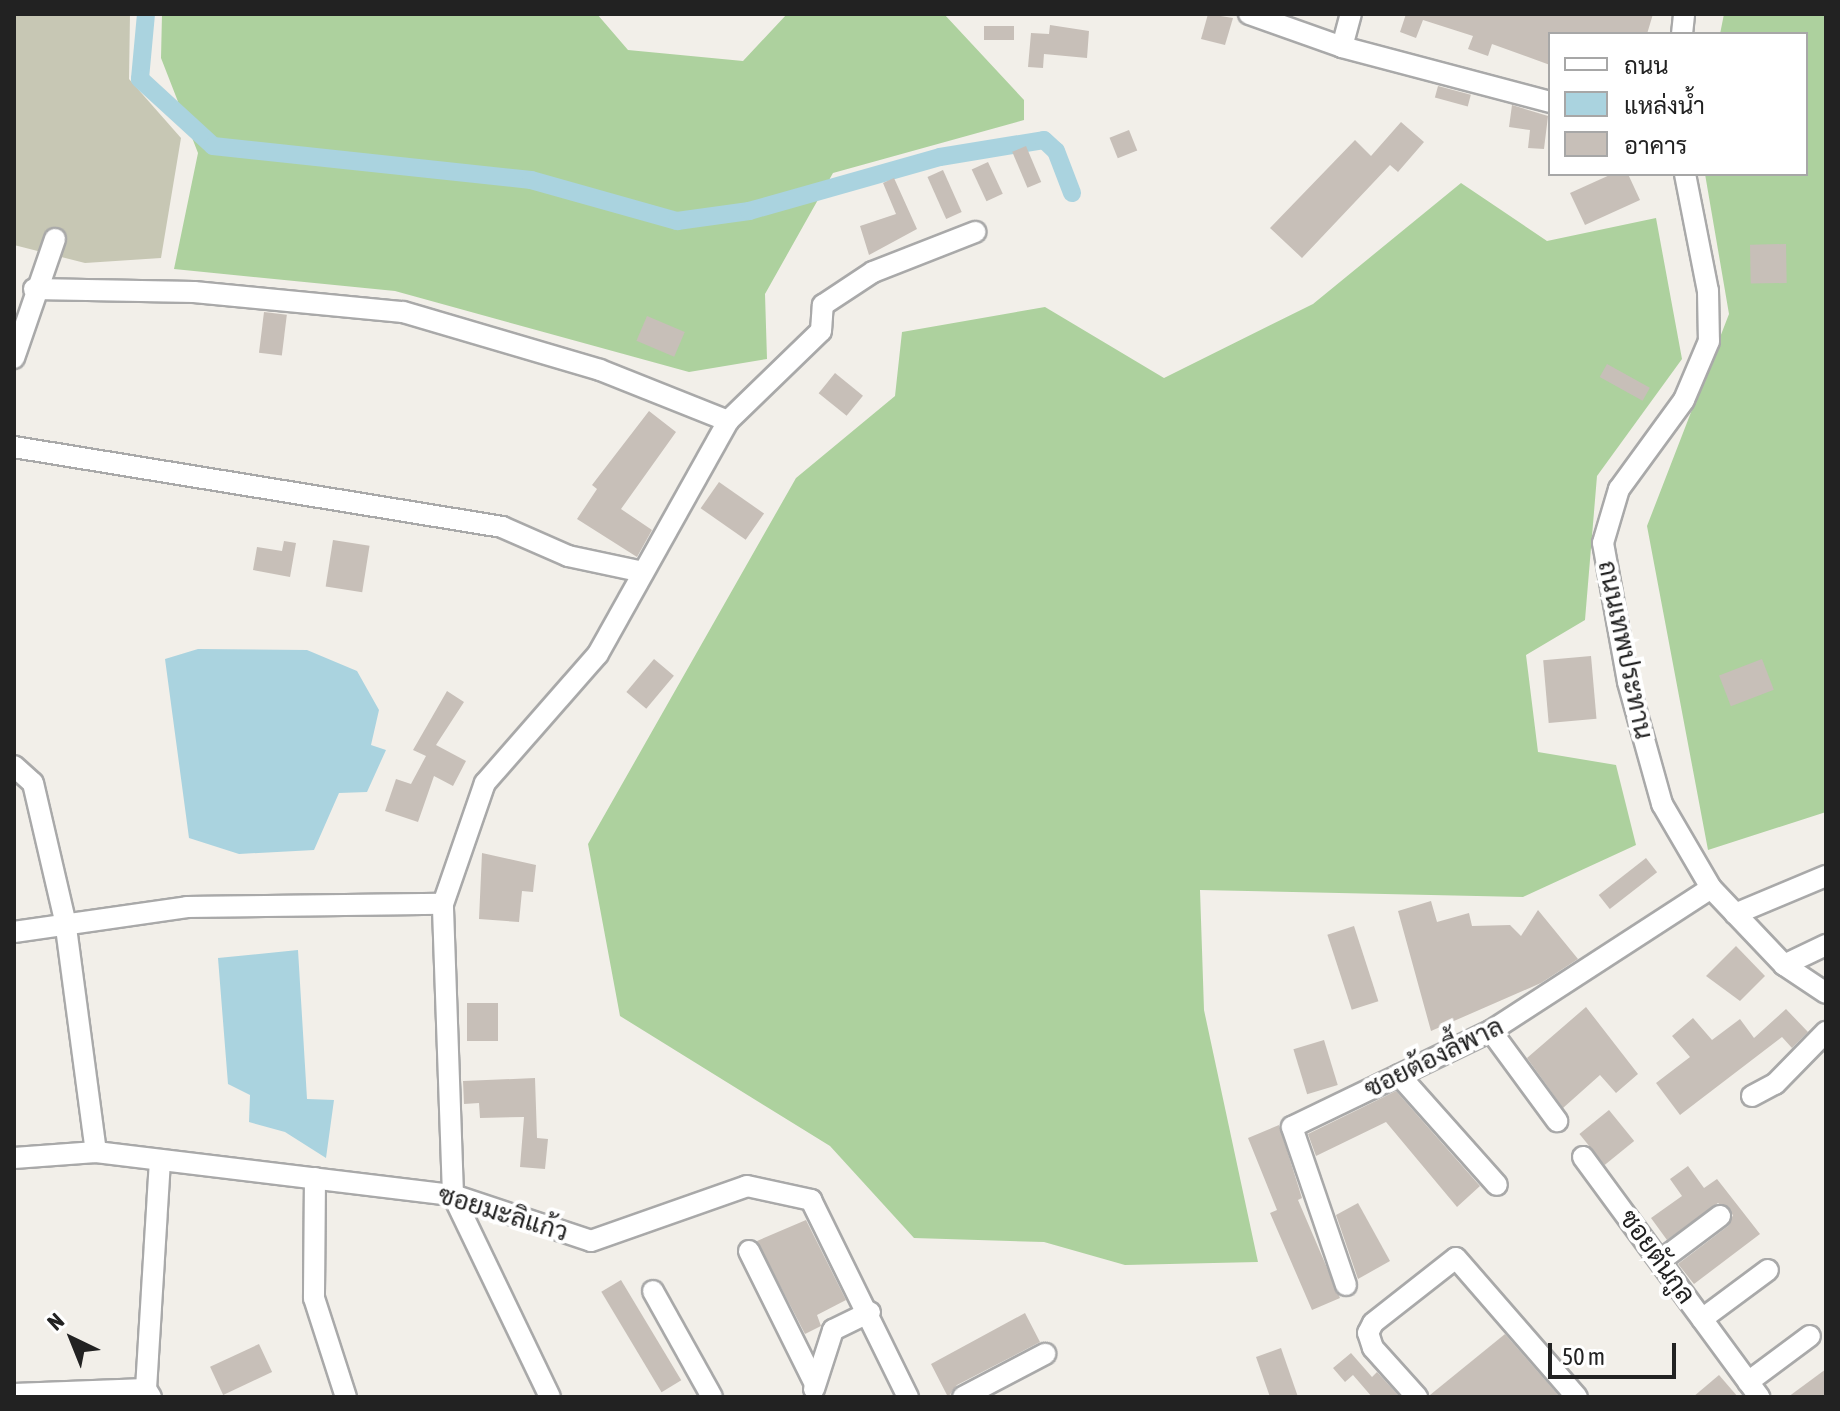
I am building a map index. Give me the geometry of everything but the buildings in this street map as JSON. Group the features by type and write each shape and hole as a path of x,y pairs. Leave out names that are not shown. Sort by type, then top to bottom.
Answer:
{"street":[{"path":"1249,14 1342,47 1548,101"},
{"path":"1342,47 1351,14"},
{"name":"ถนนเทพประทาน","path":"1685,176 1708,291 1709,341 1684,400 1619,489 1603,543 1628,682 1662,804 1711,888 1784,965 1826,993"},
{"path":"550,1397 453,1195 443,904 485,783 598,654 728,421 821,331 823,305 835,291 975,232"},
{"path":"14,358 34,289 55,239"},
{"path":"34,289 194,292 403,312 600,370 728,421"},
{"path":"14,447 502,527 568,556 643,572"},
{"path":"14,766 33,783 65,920 96,1152"},
{"path":"1735,914 1826,876"},
{"name":"ซอยต้องลี้พาล","path":"1346,1285 1292,1127 1491,1031 1711,888"},
{"path":"14,932 65,920 187,907 443,904"},
{"path":"1784,965 1826,945"},
{"path":"1491,1031 1557,1121"},
{"path":"1752,1096 1775,1084 1826,1032"},
{"path":"1399,1075 1497,1185"},
{"name":"ซอยมะลิแก้ว","path":"14,1158 96,1152 453,1195 591,1241 747,1186 811,1200 870,1312 908,1397"},
{"name":"ซอยตันกูล","path":"1583,1157 1754,1390"},
{"path":"14,1394 148,1393 160,1160"},
{"path":"315,1178 314,1298 346,1397"},
{"path":"1660,1261 1720,1216"},
{"path":"749,1251 814,1391"},
{"path":"1417,1397 1373,1348 1368,1333 1373,1323 1456,1258 1575,1396"},
{"path":"1702,1319 1768,1270"},
{"path":"653,1291 712,1397"},
{"path":"814,1391 833,1330 870,1312"},
{"path":"1754,1390 1810,1336"},
{"path":"963,1397 1045,1354"}],"shaded area":[{"path":"14,14 130,14 129,79 181,138 161,258 85,263 14,245"}],"green space":[{"path":"162,14 597,14 628,50 743,61 787,14 944,14 1024,100 1024,120 833,173 765,294 767,359 689,372 395,291 174,269 198,153 161,58"},
{"path":"1724,14 1826,14 1826,812 1708,850 1647,526 1729,314 1705,176 1808,176 1808,32 1720,32"},
{"path":"1461,183 1547,241 1656,218 1682,359 1597,476 1585,620 1526,655 1538,752 1616,765 1636,845 1523,897 1200,890 1204,1010 1258,1262 1125,1265 1044,1242 914,1238 830,1146 620,1016 588,844 796,478 895,396 902,332 1045,307 1164,378 1313,304"}],"water":[{"path":"198,649 307,650 357,671 379,710 371,745 386,750 367,792 339,793 314,850 239,854 189,838 165,659"},
{"path":"298,950 307,1099 334,1100 326,1158 285,1132 249,1122 250,1095 228,1084 218,958"}],"waterway":[{"path":"146,14 140,79 213,146 531,180 677,221 749,211 940,157 1044,140 1056,151 1072,193"}]}
